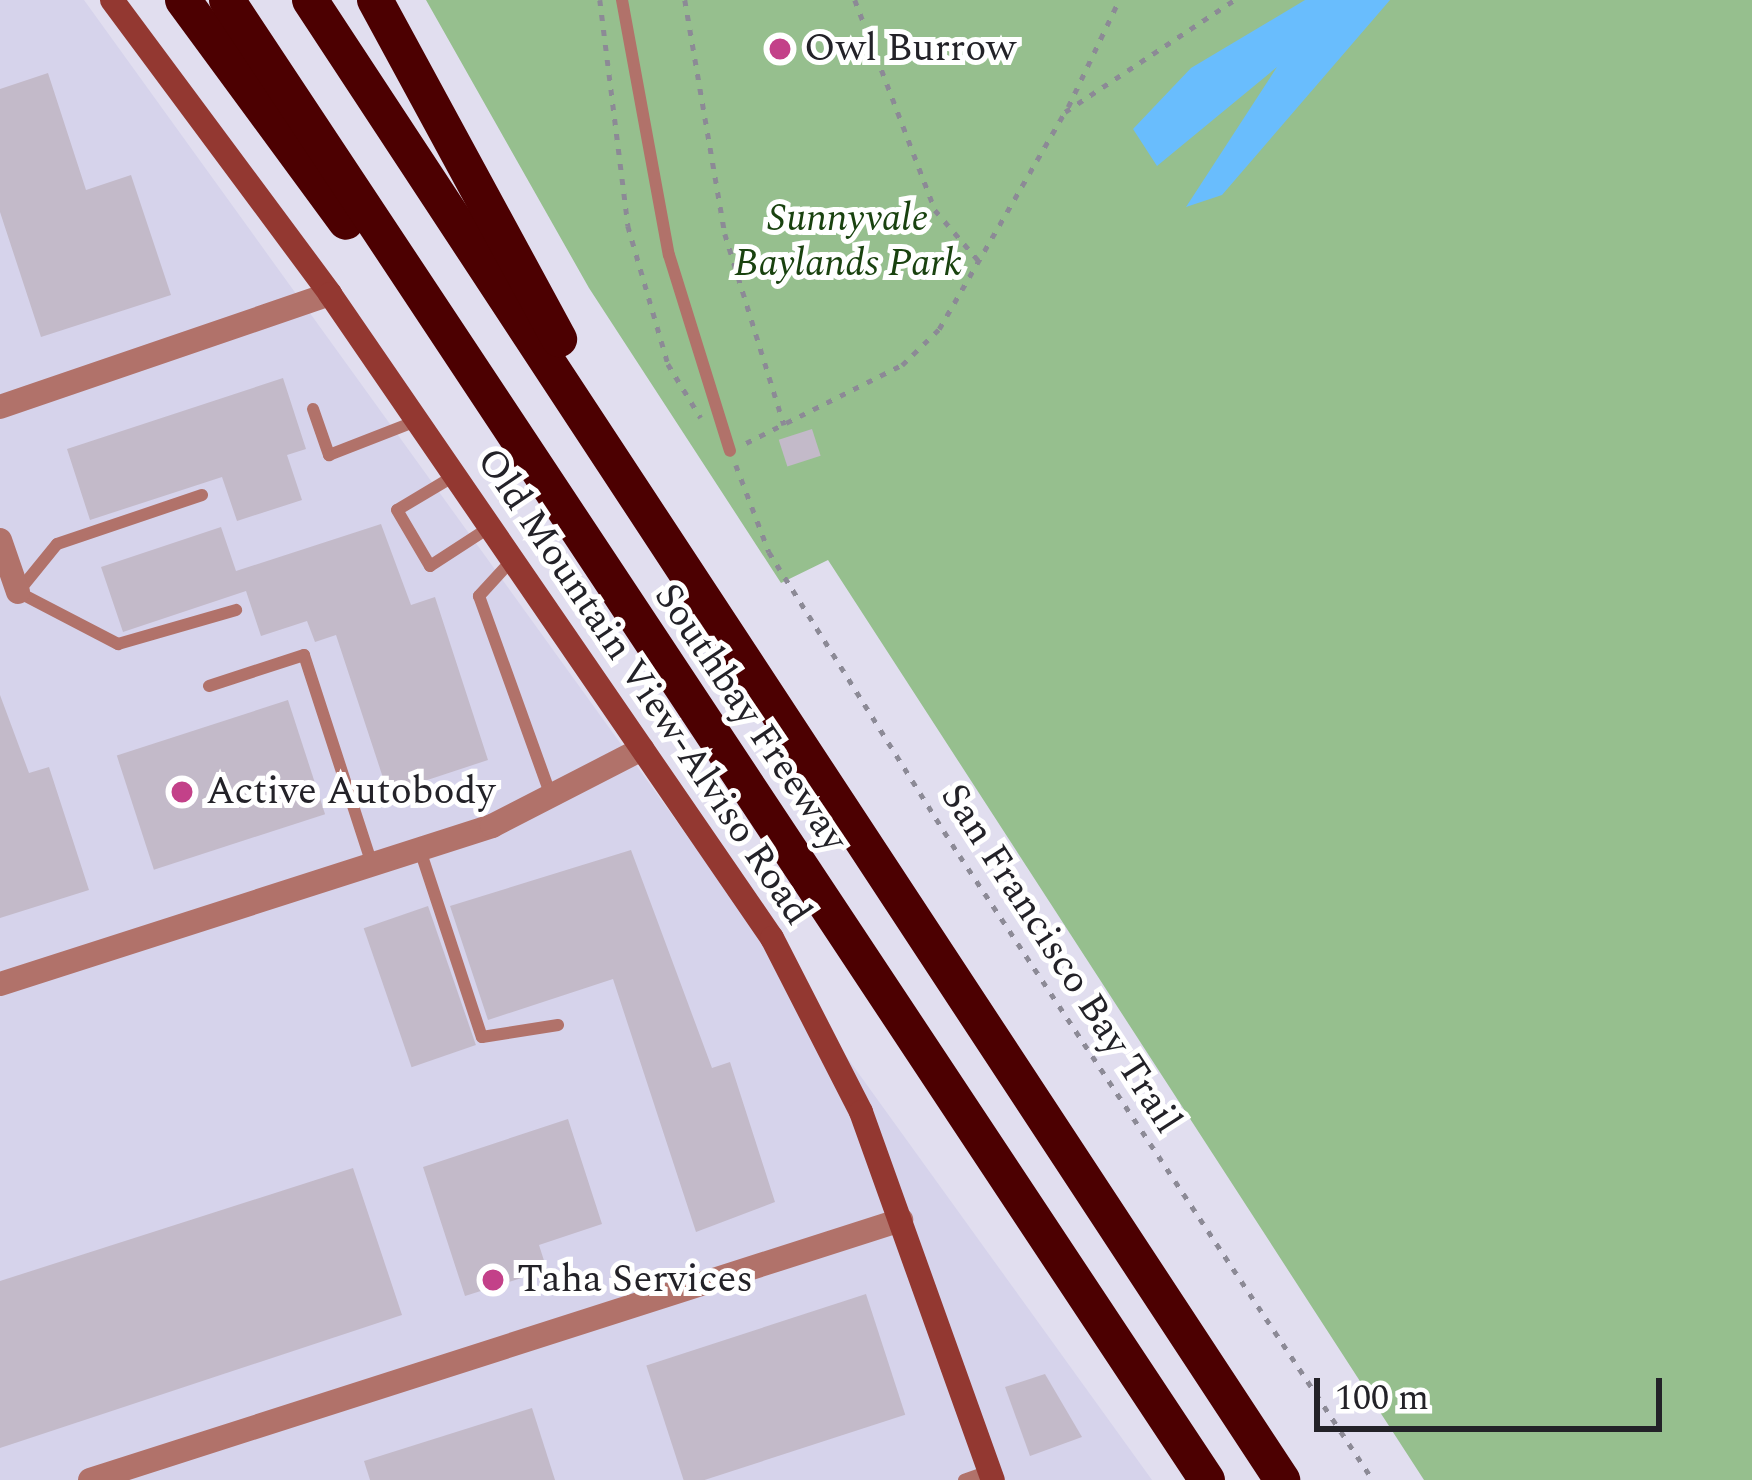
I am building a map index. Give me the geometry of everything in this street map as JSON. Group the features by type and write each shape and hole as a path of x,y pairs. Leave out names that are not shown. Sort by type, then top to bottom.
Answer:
{"highway":[{"path":"183,0 507,428"},
{"name":"Southbay Freeway","path":"227,0 1207,1480"},
{"name":"Southbay Freeway","path":"310,0 1282,1480"},
{"path":"376,0 694,584"}],"street":[{"name":"Old Mountain View-Alviso Road","path":"112,0 330,294 642,749 815,1013 902,1220 992,1475"},
{"path":"0,407 330,294"},
{"path":"0,540 18,592"},
{"path":"0,984 419,849 552,800 642,749"},
{"path":"90,1480 902,1220"}],"lane":[{"path":"622,0 669,255 730,451"},
{"path":"314,409 329,455 417,421"},
{"path":"455,476 397,510 430,566 490,527"},
{"path":"202,495 57,544 18,592 118,644 236,610"},
{"path":"513,560 479,596 552,800"},
{"path":"208,686 304,655 372,865"},
{"path":"419,849 482,1037 558,1025"},
{"path":"964,1480 992,1475"}],"path":[{"name":"San Francisco Bay Trail","path":"600,0 649,308 689,405 730,451 781,572 1373,1480"},
{"path":"685,0 725,234 784,425"},
{"path":"855,0 935,210 978,260"},
{"path":"730,451 902,365 939,329 1065,112 1119,0"},
{"path":"1065,112 1234,0"}],"shaded area":[{"path":"0,0 84,0 1152,1480 0,1480"}],"green space":[{"name":"Sunnyvale Baylands Park","path":"426,0 1752,0 1752,1480 1424,1480 828,560 781,583 589,288"}],"water":[{"path":"1305,0 1390,0 1222,195 1186,207 1277,67 1157,166 1133,129 1191,68"}],"building":[{"path":"48,73 86,190 131,175 171,295 41,337 0,212 0,89"},
{"path":"283,378 306,449 287,455 302,500 237,521 222,477 90,520 67,449"},
{"path":"812,429 821,456 787,466 779,440"},
{"path":"381,524 411,605 435,597 488,760 388,793 336,635 315,642 307,621 261,636 246,591 123,632 101,567 221,527 236,571"},
{"path":"0,695 29,773 49,767 89,890 0,918"},
{"path":"288,700 325,814 154,870 117,756"},
{"path":"631,850 712,1068 730,1062 775,1202 696,1232 613,979 488,1020 450,906"},
{"path":"428,906 476,1045 412,1067 364,928"},
{"path":"568,1119 602,1224 539,1245 547,1270 465,1296 423,1167"},
{"path":"353,1168 402,1315 0,1448 0,1281"},
{"path":"866,1294 905,1415 705,1480 684,1480 646,1365"},
{"path":"1045,1374 1082,1437 1030,1456 1005,1387"},
{"path":"532,1408 555,1480 370,1480 364,1461"}],"place":[{"name":"Owl Burrow","path":"780,49"},
{"name":"Active Autobody","path":"182,792"},
{"name":"Taha Services","path":"493,1280"}]}
